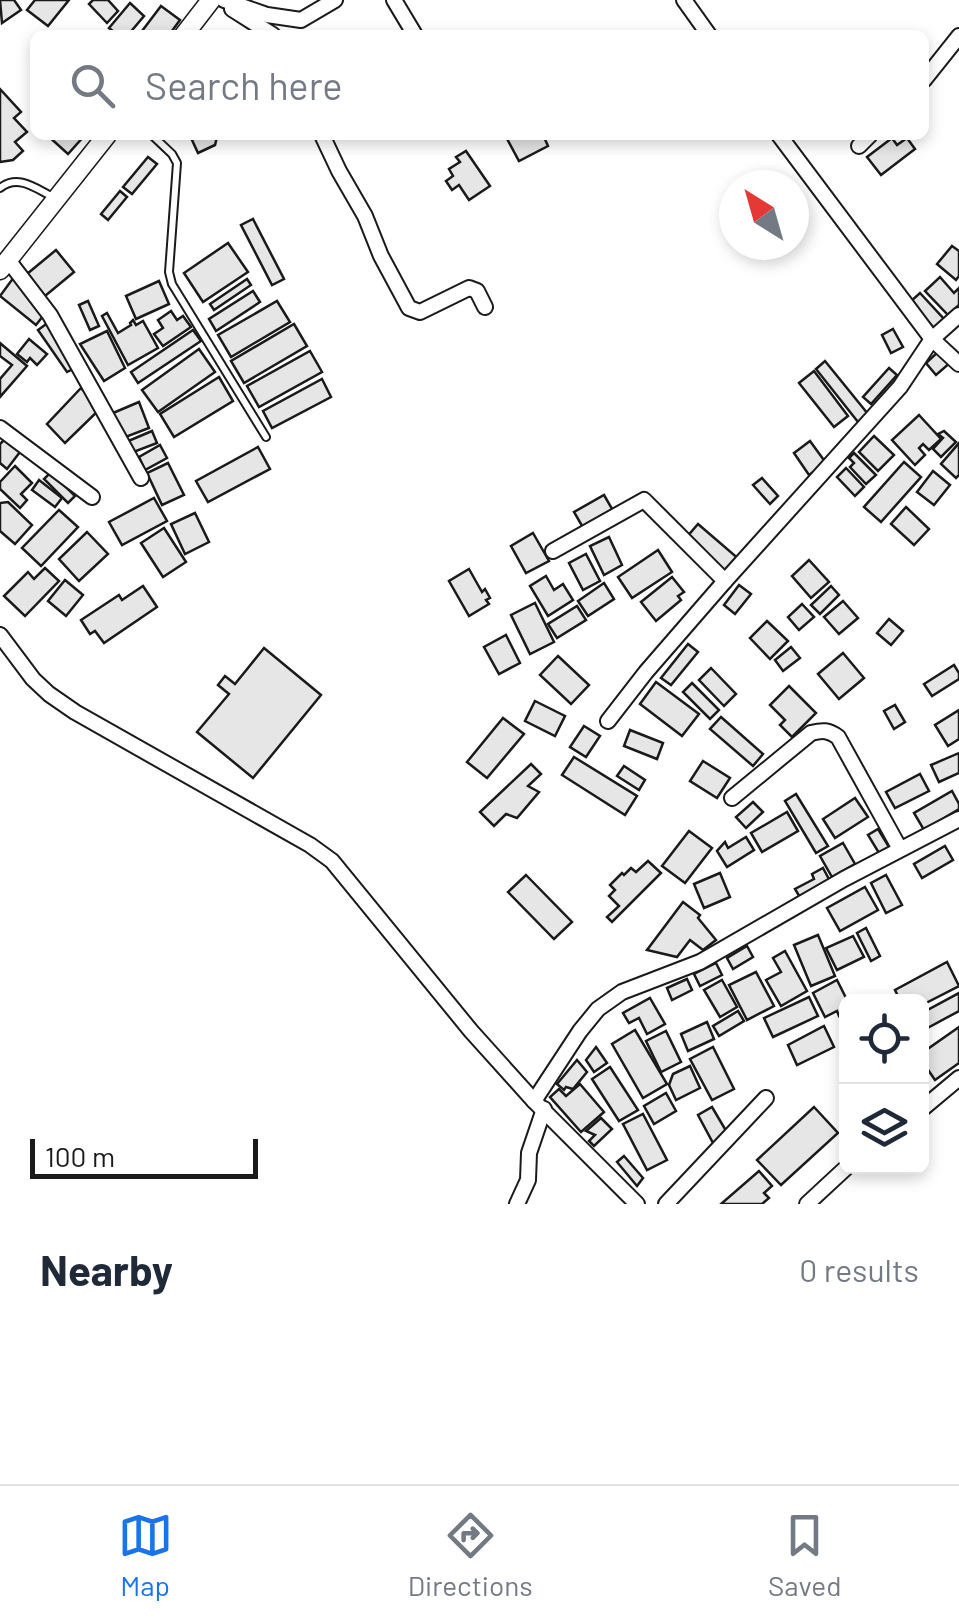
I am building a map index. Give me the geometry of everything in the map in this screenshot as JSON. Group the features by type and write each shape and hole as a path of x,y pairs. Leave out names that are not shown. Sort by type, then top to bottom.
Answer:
{"street":[{"path":"188,30 211,0"},
{"path":"222,0 266,15 301,20 335,0"},
{"path":"222,0 266,30"},
{"path":"394,0 413,30"},
{"path":"684,0 705,30"},
{"path":"929,74 959,36"},
{"path":"103,140 4,264 50,314 141,478"},
{"path":"324,140 409,308 420,312 469,288 476,291 485,307"},
{"path":"784,140 932,339 959,364"},
{"path":"608,721 725,581 900,386 932,339 959,316"},
{"path":"0,428 92,497"},
{"path":"553,551 644,500 725,581"},
{"path":"0,635 33,679 75,712 332,861 421,972 539,1105 638,1204"},
{"path":"732,798 811,733 830,731 838,737 900,849"},
{"path":"517,1204 528,1180 539,1105 580,1031 598,1009 622,992 700,962 959,819"},
{"path":"929,1103 959,1078"},
{"path":"666,1204 766,1098"},
{"path":"807,1204 839,1174"}],"lane":[{"path":"157,140 172,154 176,164 169,272 172,284 266,437"},
{"path":"0,188 8,182 20,181 56,198"}],"building":[{"path":"0,0 14,0 21,10 2,23"},
{"path":"35,0 69,0 48,26 27,10"},
{"path":"93,0 108,0 118,11 107,23 89,4"},
{"path":"130,3 144,16 132,30 109,28"},
{"path":"161,6 180,20 173,30 143,30"},
{"path":"0,89 21,112 14,118 27,132 15,142 23,151 13,160 0,162"},
{"path":"53,140 81,140 68,154"},
{"path":"192,140 216,140 215,145 198,153"},
{"path":"508,140 545,140 548,146 519,161"},
{"path":"889,140 897,145 908,140 915,149 881,175 867,157"},
{"path":"466,151 490,186 469,200 459,185 452,190 446,181 453,176 449,169 460,162 456,157"},
{"path":"148,157 157,164 132,194 123,187"},
{"path":"120,191 127,197 108,220 101,214"},
{"path":"253,219 284,279 272,285 241,225"},
{"path":"228,243 248,272 203,302 184,273"},
{"path":"952,246 959,251 956,280 937,264"},
{"path":"56,250 74,272 45,296 27,274"},
{"path":"14,277 43,316 36,325 0,296"},
{"path":"940,277 954,293 959,288 959,305 948,315 925,291"},
{"path":"247,279 251,285 214,310 210,304"},
{"path":"159,281 169,304 136,319 126,296"},
{"path":"253,291 260,302 216,331 209,319"},
{"path":"920,293 944,319 934,328 910,302"},
{"path":"88,301 99,326 90,330 79,305"},
{"path":"277,301 290,322 231,357 218,335"},
{"path":"171,311 177,320 183,316 191,327 163,346 154,334 163,328 158,320"},
{"path":"107,313 118,333 133,320 136,325 143,321 158,348 128,365 102,316"},
{"path":"49,322 77,367 67,372 38,330"},
{"path":"294,324 307,346 244,383 231,361"},
{"path":"893,329 903,347 891,353 882,335"},
{"path":"193,330 201,341 138,383 131,372"},
{"path":"107,331 125,368 104,381 80,344"},
{"path":"29,339 47,354 37,365 17,354"},
{"path":"0,343 27,366 0,397 0,379 12,365 0,356"},
{"path":"199,349 215,372 158,412 142,390"},
{"path":"940,350 951,362 936,375 926,363"},
{"path":"310,351 322,372 259,407 247,386"},
{"path":"825,361 868,414 858,422 816,369"},
{"path":"889,368 897,375 871,404 863,397"},
{"path":"814,371 848,416 834,427 799,383"},
{"path":"219,377 233,401 174,437 160,414"},
{"path":"322,379 331,397 272,428 263,411"},
{"path":"81,388 101,408 65,443 47,424"},
{"path":"139,402 149,428 123,438 113,413"},
{"path":"919,415 941,439 929,450 923,444 919,448 925,455 915,465 892,440"},
{"path":"152,431 157,443 131,453 126,442"},
{"path":"944,431 956,442 941,457 933,449 943,438 938,434"},
{"path":"874,436 894,455 878,471 859,452"},
{"path":"4,440 20,452 7,469 0,463 0,444"},
{"path":"810,441 826,463 809,475 794,453"},
{"path":"959,443 959,475 956,478 941,464"},
{"path":"160,445 167,458 145,470 139,457"},
{"path":"258,447 270,469 208,502 196,481"},
{"path":"854,453 876,475 866,484 850,467 854,463 849,458"},
{"path":"904,462 921,477 881,522 864,507"},
{"path":"168,463 184,495 162,505 147,473"},
{"path":"15,466 32,483 21,494 27,500 20,508 0,489 0,482"},
{"path":"846,468 864,487 855,496 837,477"},
{"path":"933,471 950,485 934,505 917,492"},
{"path":"51,472 75,496 68,503 44,479"},
{"path":"762,478 778,496 770,504 753,485"},
{"path":"39,480 62,498 55,507 32,490"},
{"path":"604,495 615,514 585,531 574,512"},
{"path":"154,498 167,521 122,545 109,522"},
{"path":"8,502 32,525 15,544 0,531 0,503"},
{"path":"906,507 929,529 914,545 891,524"},
{"path":"59,510 78,527 41,566 22,548"},
{"path":"195,513 209,542 185,554 171,524"},
{"path":"698,524 740,560 727,574 686,538"},
{"path":"164,528 186,562 163,577 141,543"},
{"path":"87,532 108,554 79,581 59,559"},
{"path":"533,533 549,561 526,573 511,546"},
{"path":"609,537 622,565 604,575 590,546"},
{"path":"658,550 672,572 632,598 618,577"},
{"path":"586,554 600,581 583,590 569,563"},
{"path":"809,560 829,582 811,598 792,576"},
{"path":"45,568 59,581 25,616 4,596 28,572 34,579"},
{"path":"469,569 490,598 486,600 489,604 469,616 449,581"},
{"path":"546,576 554,590 563,584 573,600 548,616 530,586"},
{"path":"672,577 684,592 678,596 681,600 656,621 641,602"},
{"path":"65,580 83,595 66,616 48,601"},
{"path":"604,583 614,599 588,616 578,601"},
{"path":"739,585 751,594 735,614 724,605"},
{"path":"143,586 157,607 104,643 95,631 90,634 81,620 119,595 122,600"},
{"path":"831,586 839,595 820,614 811,605"},
{"path":"843,601 858,618 839,634 824,617"},
{"path":"535,603 554,642 530,654 511,615"},
{"path":"802,604 814,617 799,630 788,617"},
{"path":"577,606 586,620 557,638 548,624"},
{"path":"889,619 903,631 891,645 877,633"},
{"path":"767,621 788,641 770,659 750,638"},
{"path":"506,635 520,663 499,674 484,647"},
{"path":"688,644 698,652 671,685 661,678"},
{"path":"791,647 800,658 783,671 775,660"},
{"path":"264,648 321,695 253,778 197,732 229,694 218,685 225,676 235,684"},
{"path":"843,653 864,678 839,699 818,674"},
{"path":"558,656 589,685 571,704 540,675"},
{"path":"954,665 959,679 932,696 924,684"},
{"path":"711,668 736,694 724,706 699,680"},
{"path":"656,682 699,714 682,736 640,704"},
{"path":"692,683 719,710 710,719 683,692"},
{"path":"789,686 816,713 792,737 780,725 785,720 770,705"},
{"path":"535,701 565,716 555,736 525,721"},
{"path":"895,705 905,722 894,729 884,711"},
{"path":"959,710 959,739 948,746 935,725"},
{"path":"721,717 763,754 753,766 710,729"},
{"path":"503,718 524,734 487,778 467,762"},
{"path":"584,726 600,736 586,757 570,747"},
{"path":"630,730 663,743 657,759 624,746"},
{"path":"959,753 959,773 939,782 931,765"},
{"path":"574,757 637,796 625,815 562,775"},
{"path":"703,761 730,778 717,798 690,781"},
{"path":"531,764 541,774 528,786 539,792 517,818 506,814 494,826 480,812"},
{"path":"624,766 645,780 639,790 617,776"},
{"path":"920,774 929,791 895,808 886,792"},
{"path":"952,791 959,809 924,830 914,813"},
{"path":"796,794 828,846 816,853 785,801"},
{"path":"855,798 868,817 835,838 823,819"},
{"path":"753,802 763,812 746,828 736,817"},
{"path":"787,812 798,831 762,852 751,833"},
{"path":"878,829 889,847 879,853 868,835"},
{"path":"689,831 712,848 685,883 662,866"},
{"path":"746,837 754,850 727,867 717,851 725,842 728,848"},
{"path":"843,843 855,864 832,877 820,856"},
{"path":"945,846 953,860 922,878 914,864"},
{"path":"648,861 661,873 612,922 607,917 619,906 609,896 615,890 610,885 622,873 631,868 636,872"},
{"path":"823,868 831,883 801,899 795,889 814,879 812,874"},
{"path":"720,873 730,897 704,908 694,884"},
{"path":"526,875 572,922 554,939 508,892"},
{"path":"886,875 902,905 886,913 871,883"},
{"path":"865,887 878,910 840,931 827,908"},
{"path":"683,902 700,915 698,918 716,940 703,950 690,940 677,957 647,950"},
{"path":"866,928 880,956 871,961 857,933"},
{"path":"818,935 835,976 811,986 794,945"},
{"path":"853,936 864,957 837,970 826,948"},
{"path":"747,946 753,957 733,969 727,958"},
{"path":"785,951 807,991 781,1006 766,980 781,972 773,958"},
{"path":"947,962 959,986 929,1001 929,994 897,994 895,990"},
{"path":"716,963 722,975 700,986 694,974"},
{"path":"756,972 774,1006 747,1020 729,985"},
{"path":"687,979 692,990 672,1000 667,988"},
{"path":"722,980 737,1007 720,1017 704,990"},
{"path":"837,980 844,994 839,994 839,1016 837,1011 825,1017 813,993"},
{"path":"959,993 959,1011 929,1027 929,1009"},
{"path":"809,997 818,1016 773,1037 764,1018"},
{"path":"650,998 665,1024 647,1034 639,1018 629,1023 623,1013"},
{"path":"738,1011 744,1021 719,1036 713,1026"},
{"path":"707,1022 714,1039 688,1051 681,1034"},
{"path":"824,1026 834,1047 797,1065 788,1045"},
{"path":"959,1027 959,1063 935,1080 929,1071 929,1048"},
{"path":"635,1030 667,1084 643,1098 612,1044"},
{"path":"666,1031 681,1062 661,1072 646,1041"},
{"path":"596,1047 607,1063 594,1072 586,1060"},
{"path":"713,1047 734,1089 712,1100 690,1059"},
{"path":"577,1060 587,1072 573,1089 564,1090 557,1084"},
{"path":"690,1066 700,1088 676,1100 669,1085 673,1074"},
{"path":"610,1067 638,1110 619,1121 592,1079"},
{"path":"580,1084 604,1112 581,1132 550,1097 559,1089 566,1096"},
{"path":"666,1093 676,1111 654,1124 644,1106"},
{"path":"712,1107 728,1134 713,1143 698,1115"},
{"path":"814,1107 838,1133 781,1185 757,1160"},
{"path":"643,1114 667,1160 647,1170 623,1124"},
{"path":"601,1118 612,1129 594,1146 589,1141 595,1135 586,1131"},
{"path":"624,1156 643,1178 637,1186 617,1162"},
{"path":"759,1171 772,1186 764,1193 769,1198 762,1204 721,1204"}]}
